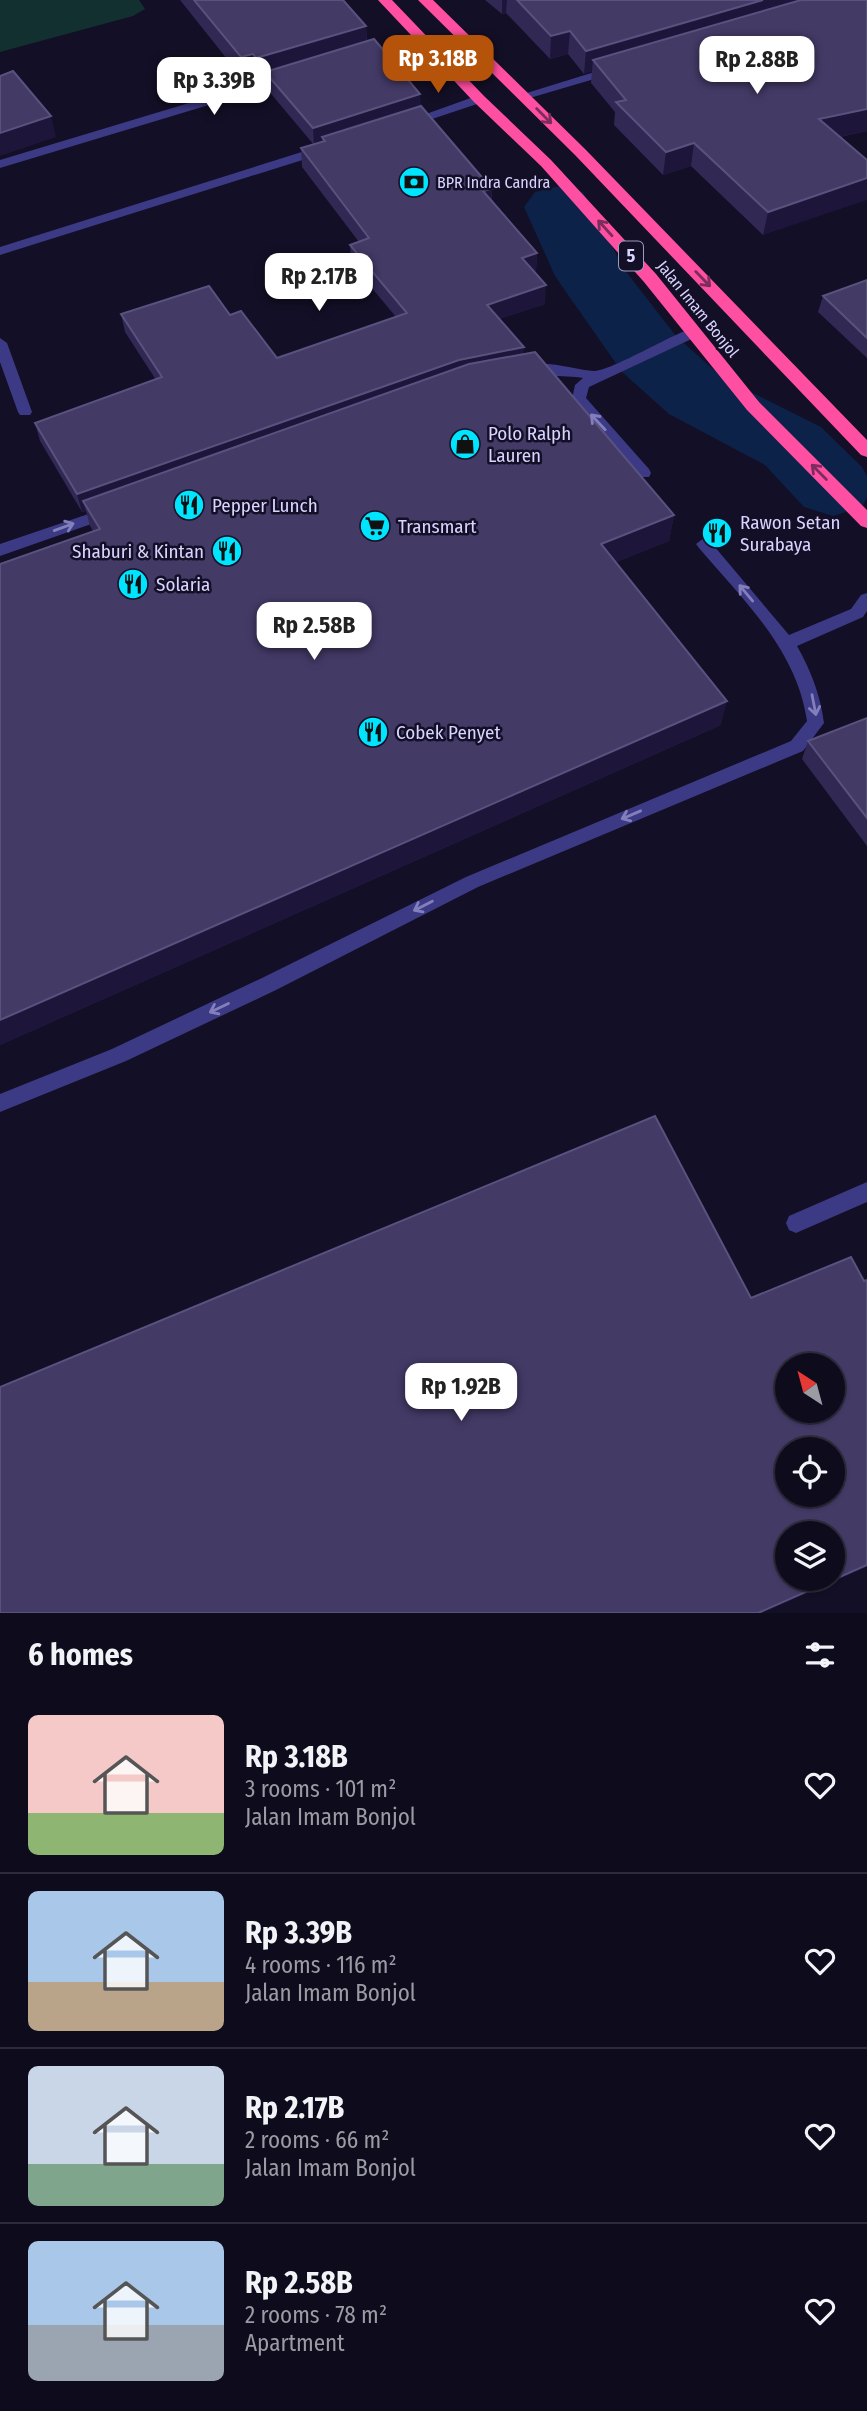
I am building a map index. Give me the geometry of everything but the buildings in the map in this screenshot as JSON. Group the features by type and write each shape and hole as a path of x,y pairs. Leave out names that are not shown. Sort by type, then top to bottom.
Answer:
{"highway":[{"name":"Jalan Imam Bonjol","path":"384,0 473,101 546,163 650,278 753,406 867,521"},
{"name":"Jalan Imam Bonjol","path":"425,0 523,96 867,451"}],"street":[{"path":"345,60 419,38"},
{"path":"523,96 622,68"},
{"path":"0,164 295,75"},
{"path":"394,127 473,101"},
{"path":"0,251 332,146"},
{"path":"643,473 579,399 582,386 597,376 695,332"},
{"path":"0,343 25,412"},
{"path":"512,374 536,369 563,369 597,376"},
{"path":"0,551 129,504"},
{"path":"0,1103 156,1037 472,881 797,746 816,723 813,696 788,643 704,544"},
{"path":"788,643 858,613 867,599"},
{"path":"796,1223 867,1192"}],"green space":[{"path":"0,0 139,0 145,9 133,16 0,52"}],"waterway":[{"path":"559,207 591,276 649,354 696,396 793,446 833,487"}],"place":[{"name":"BPR Indra Candra","path":"414,182"},
{"name":"Polo Ralph Lauren","path":"465,444"},
{"name":"Pepper Lunch","path":"189,505"},
{"name":"Transmart","path":"375,526"},
{"name":"Rawon Setan Surabaya","path":"717,533"},
{"name":"Shaburi & Kintan","path":"227,551"},
{"name":"Solaria","path":"133,584"},
{"name":"Cobek Penyet","path":"373,732"}]}
